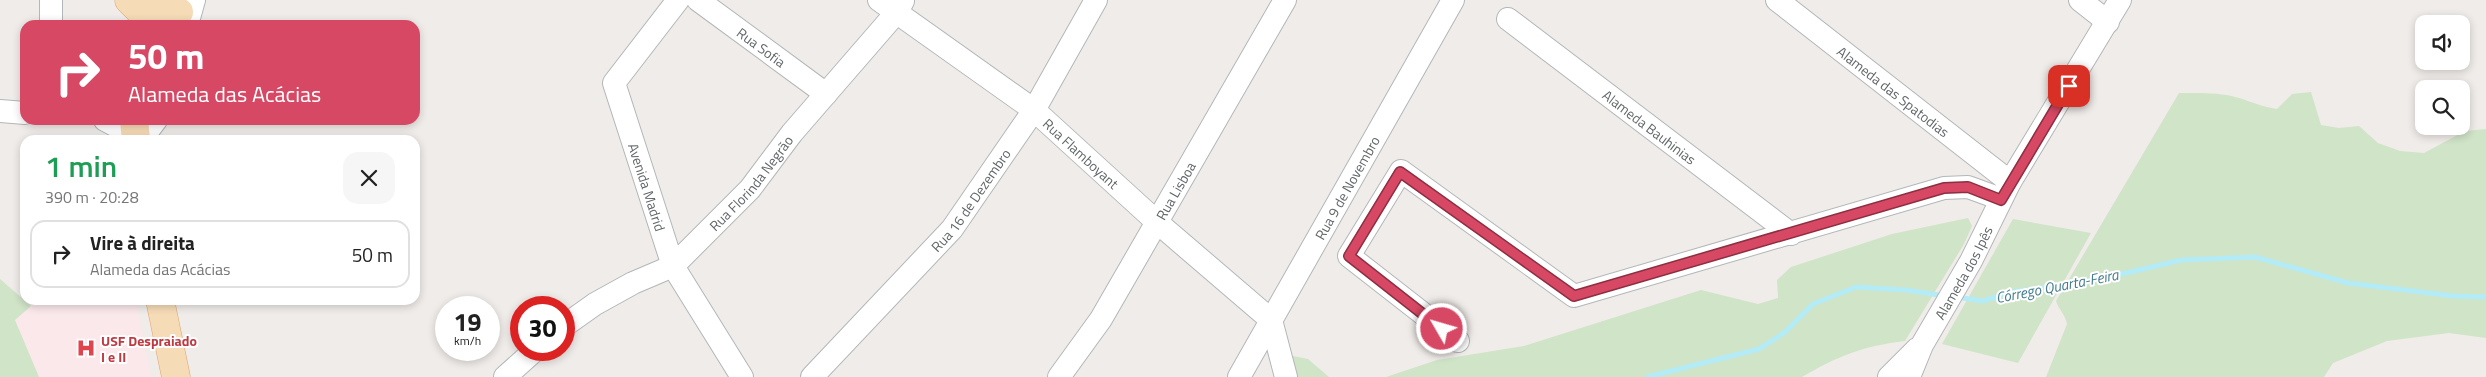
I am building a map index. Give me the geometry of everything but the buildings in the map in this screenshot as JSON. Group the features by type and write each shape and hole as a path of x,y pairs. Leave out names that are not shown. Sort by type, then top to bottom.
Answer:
{"main road":[{"path":"127,0 143,14 182,12"},
{"path":"127,0 127,20"},
{"path":"161,305 176,377"}],"street":[{"path":"50,20 52,0"},
{"name":"Avenida Madrid","path":"678,0 614,83 673,266 742,377"},
{"name":"Rua Sofia","path":"698,0 826,94"},
{"name":"Rua 16 de Dezembro","path":"812,377 952,229 1034,110 1096,0"},
{"name":"Rua Lisboa","path":"1059,377 1101,319 1285,0"},
{"name":"Rua 9 de Novembro","path":"1239,377 1453,0"},
{"name":"Alameda das Spatodias","path":"1777,0 2006,191"},
{"path":"2080,0 2108,22"},
{"name":"Alameda dos Ipês","path":"1909,377 1922,345 1943,305 1971,261 2006,191 2120,0"},
{"name":"Rua Florinda Negrão","path":"575,318 595,304 632,283 673,266 750,188 792,133 826,94 893,4"},
{"name":"Rua Flamboyant","path":"893,4 1034,110 1158,222 1271,320"},
{"name":"Alameda Bauhinias","path":"1508,19 1790,234"},
{"path":"0,111 20,113"},
{"path":"114,125 129,135"},
{"path":"1458,341 1349,256 1400,172 1574,296 1944,188 1968,187 2006,191"},
{"path":"1271,320 1286,377"},
{"name":"Alameda dos Ipês","path":"1889,377 1922,345"},
{"path":"505,377 523,361"}],"shaded area":[{"name":"USF Despraiado I e II","path":"137,305 151,377 39,377 15,320 31,306"}],"green space":[{"path":"2311,92 2321,125 2339,128 2359,126 2378,143 2400,151 2424,153 2458,135 2470,135 2470,131 2486,129 2486,338 2449,333 2387,341 2333,363 2324,377 2046,377 2067,324 2056,301 2179,93 2224,95 2277,109 2292,94"},
{"path":"1968,218 1972,226 1964,244 1905,341 1851,353 1827,363 1802,377 1386,377 1437,360 1524,346 1701,290 1758,304 1778,298 1777,280 1791,267 1892,234"},
{"path":"2013,219 2091,233 2018,363 1942,344"},
{"path":"0,279 20,296 20,305 31,306 15,320 39,377 0,377"},
{"path":"1288,355 1308,359 1329,377 1295,377"}],"waterway":[{"name":"Córrego Quarta-Feira","path":"1956,297 1983,301 2011,292 2101,279 2181,260 2255,257 2348,283 2453,296 2486,297"},
{"name":"Córrego Quarta-Feira","path":"1647,377 1759,349 1784,333 1813,304 1856,287 1906,290 1945,296"}],"place":[{"name":"USF Despraiado I e II","path":"86,348"}],"route":[{"path":"1442,329 1349,256 1400,172 1574,296 1944,188 1968,187 2001,200 2069,86"}]}
